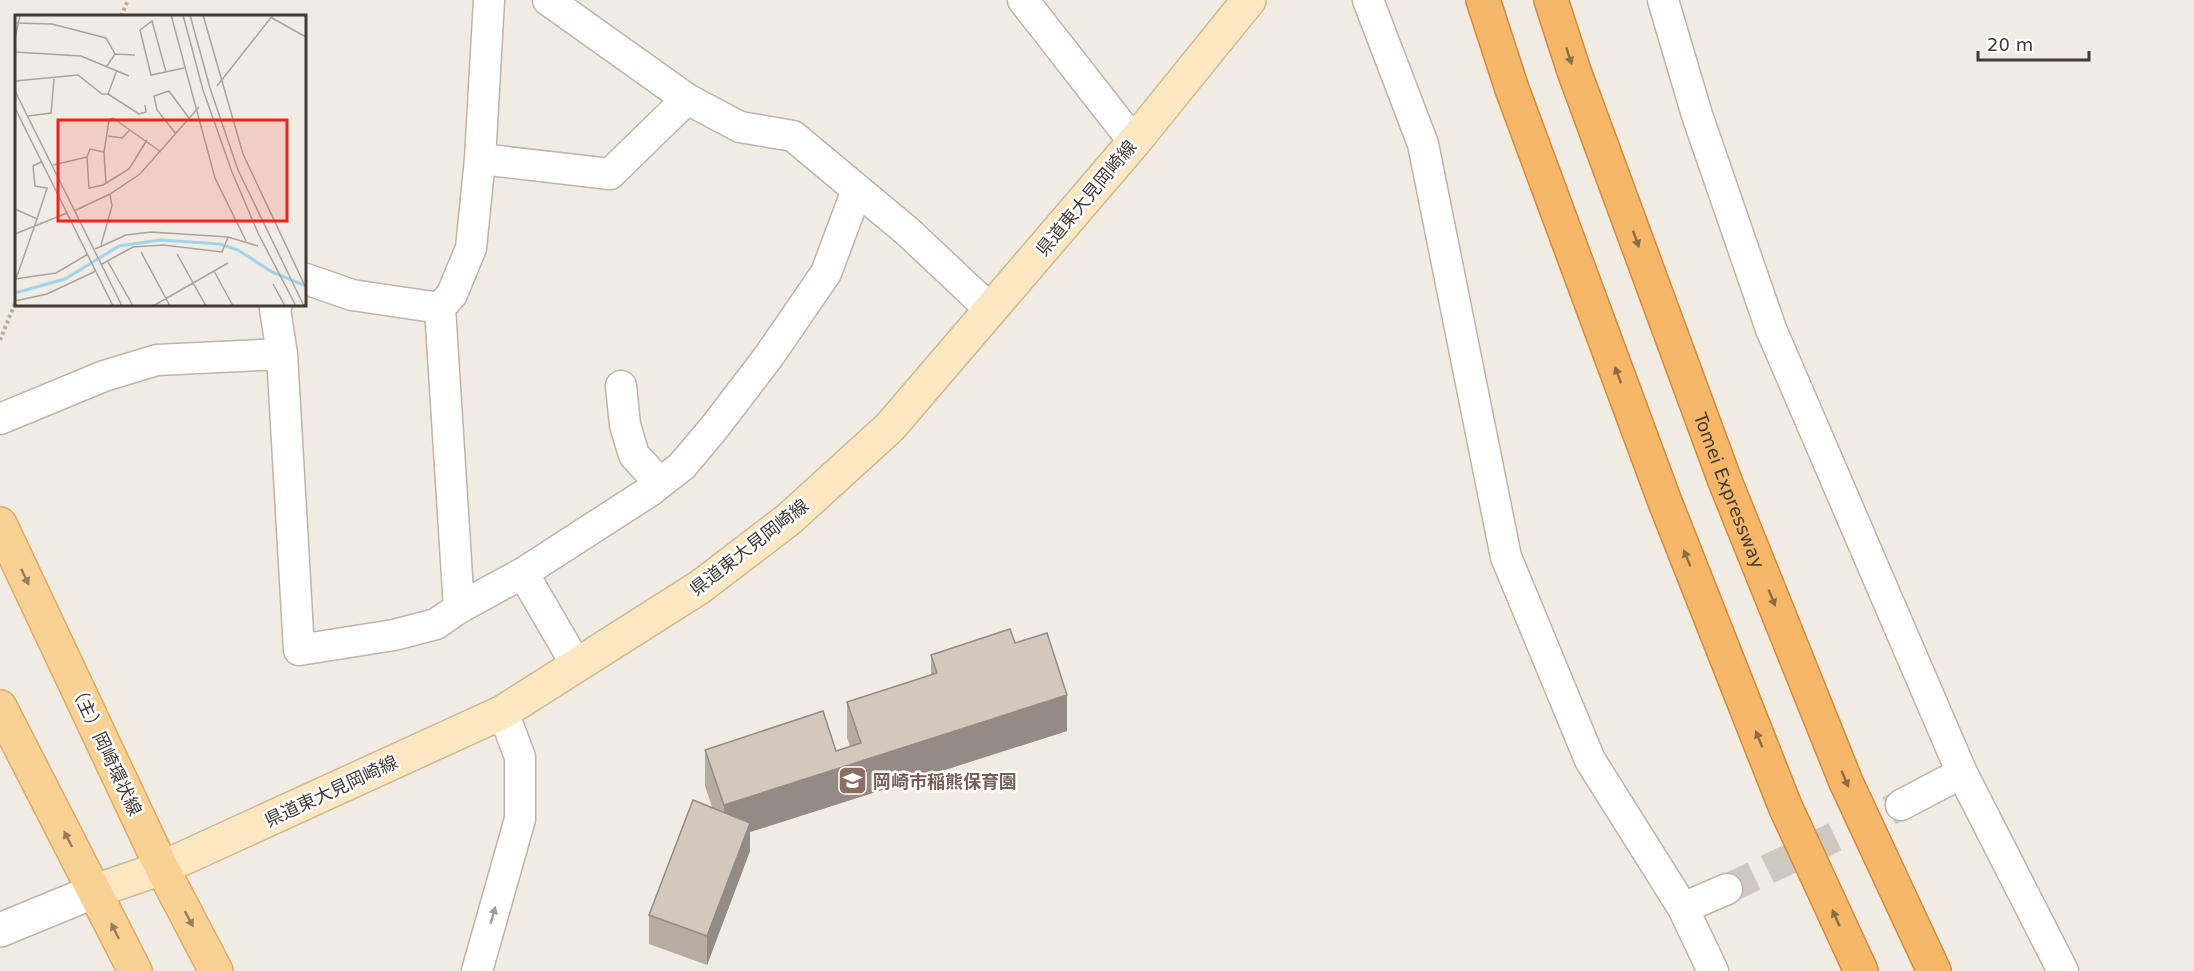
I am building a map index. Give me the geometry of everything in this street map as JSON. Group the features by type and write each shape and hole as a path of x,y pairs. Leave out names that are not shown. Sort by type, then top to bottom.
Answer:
{"highway":[{"path":"1482,0 1512,89 1665,502 1785,806 1861,971"},
{"name":"Tomei Expressway","path":"1551,0 1574,71 1730,492 1846,782 1934,971"}],"main road":[{"name":"県道東大見岡崎線","path":"95,891 162,868 503,712 700,587 789,519 890,427 1134,142 1249,0"},
{"name":"（主）岡崎環状線","path":"0,524 162,868 216,971"},
{"path":"0,707 135,971"}],"street":[{"path":"459,608 440,308 452,294 471,248 480,159 489,0"},
{"path":"548,0 687,99 740,127 793,136 907,231 991,310"},
{"path":"1023,0 1134,142"},
{"path":"1368,0 1422,144 1506,556 1590,760 1683,908 1713,971"},
{"path":"1663,0 1697,115 1771,328 1962,774 2063,971"},
{"path":"480,159 610,174 687,99"},
{"path":"277,306 275,309 282,354 299,650 394,635 436,624 459,608 523,573 660,483 682,466 769,356 826,273 857,190"},
{"path":"306,279 352,295 440,308"},
{"path":"0,419 104,376 157,360 282,354"},
{"path":"621,386 625,425 634,455 660,483"},
{"path":"523,573 577,666"},
{"path":"477,971 520,819 520,757 503,712"},
{"path":"1901,805 1962,774"},
{"path":"1683,908 1727,889"},
{"path":"0,930 95,891"}],"path":[{"path":"122,15 129,0"},
{"path":"0,340 15,303"}],"building":[{"path":"1010,629 1015,643 1047,633 1067,695 724,805 705,750 823,711 836,751 861,743 847,702 937,673 931,655"},
{"path":"693,800 750,823 707,936 649,915"}],"tunnel":[{"path":"1727,889 1901,805"}],"place":[{"name":"岡崎市稲熊保育園","path":"852,781"}]}
